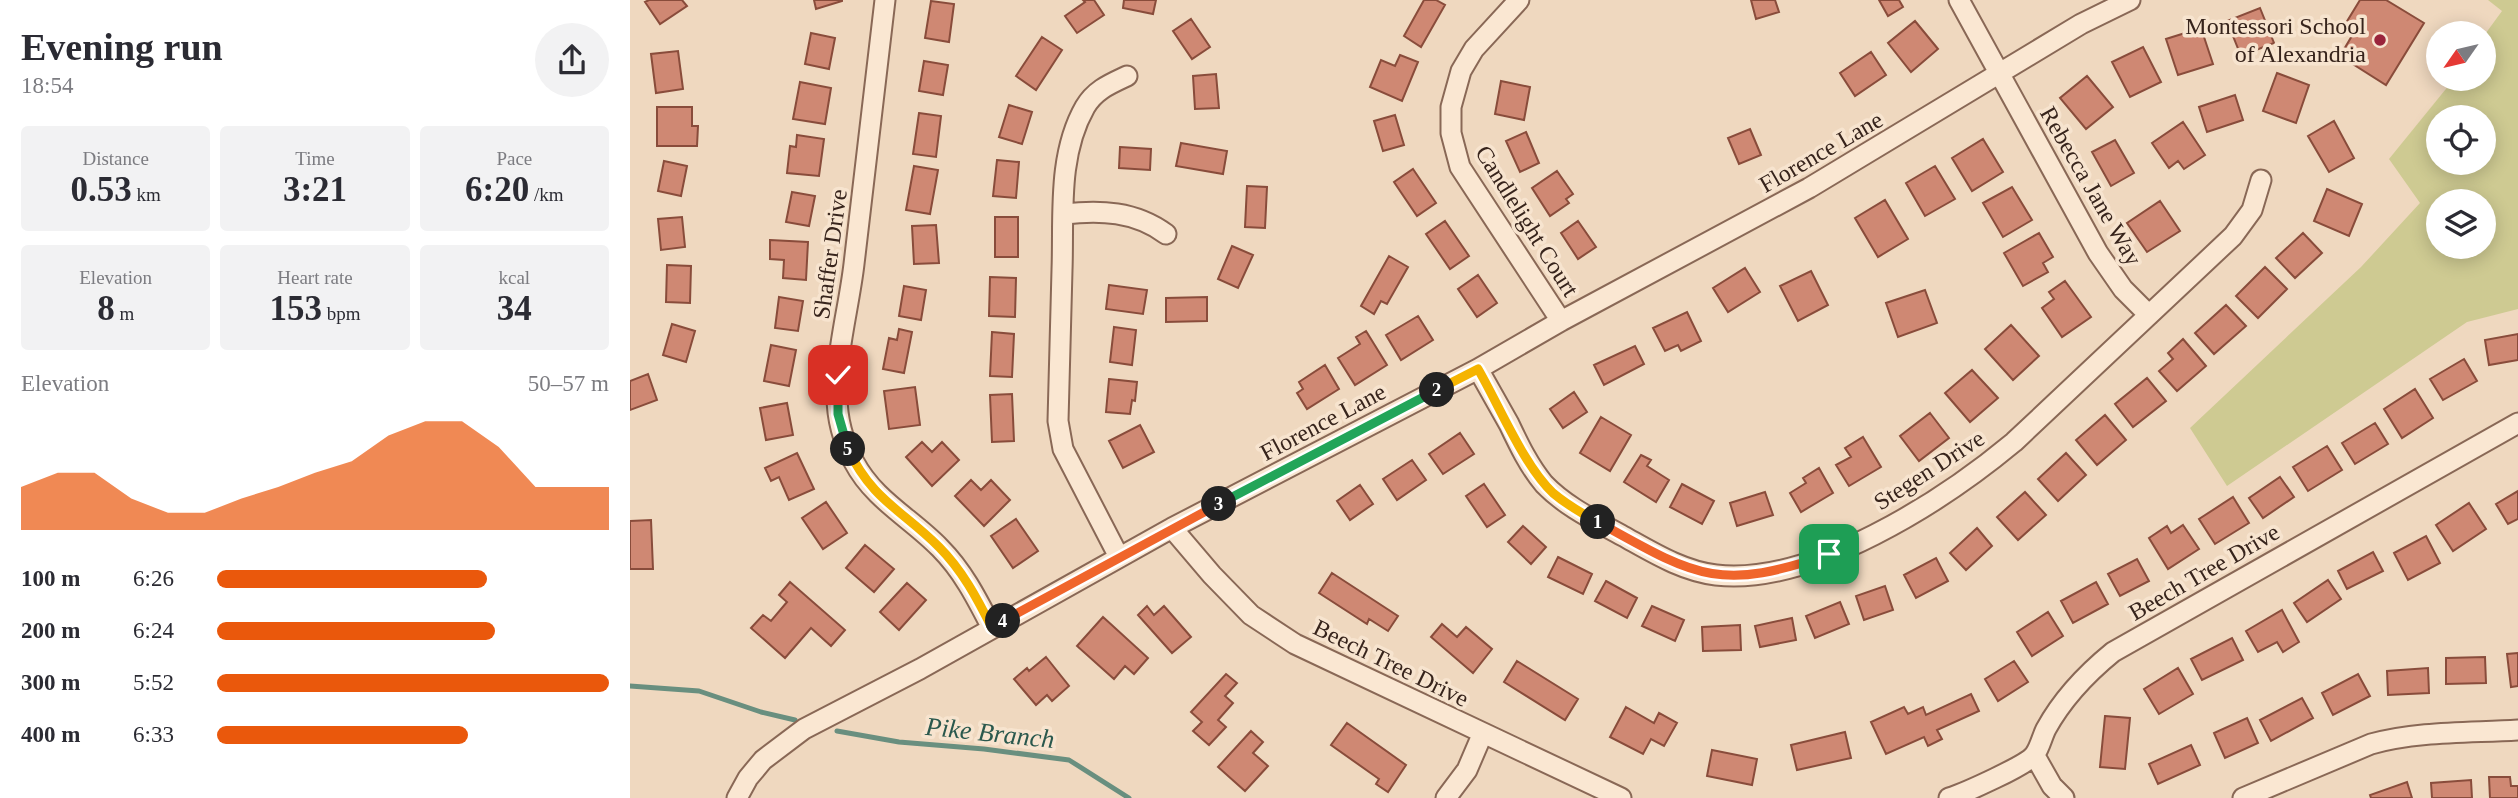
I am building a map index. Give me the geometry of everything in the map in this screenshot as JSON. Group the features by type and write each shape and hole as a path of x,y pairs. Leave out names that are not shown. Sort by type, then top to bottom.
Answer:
{"street":[{"name":"Shaffer Drive","path":"885,0 854,268 838,375 838,414 844,440 866,481 884,502 925,534 953,562 971,588 992,628"},
{"name":"Candlelight Court","path":"1519,0 1474,49 1461,71 1451,107 1451,133 1460,167 1560,321"},
{"name":"Rebecca Jane Way","path":"1959,0 2098,253 2123,289 2149,315"},
{"name":"Florence Lane","path":"737,798 748,778 763,760 804,729 920,669 1172,528 1478,369 1560,321 1809,188 2081,24 2130,0"},
{"path":"1119,557 1068,460 1059,432 1066,162 1076,126 1093,96 1102,88 1127,76"},
{"name":"Stegen Drive","path":"1478,369 1533,469 1543,483 1565,502 1687,569 1736,577 1760,575 1829,554 1918,512 1952,490 2014,442 2233,236 2252,210 2262,180"},
{"path":"1064,214 1124,215 1152,223 1166,234"},
{"name":"Beech Tree Drive","path":"2035,756 2046,729 2070,693 2091,670 2113,652 2518,423"},
{"name":"Beech Tree Drive","path":"1172,528 1234,598 1266,626 1332,663 1621,798"},
{"path":"2243,798 2387,739 2412,735 2518,730"},
{"path":"1446,798 1467,770 1482,735"},
{"path":"1949,798 1980,786 2035,756 2052,786 2064,798"}],"shaded area":[{"path":"2488,0 2518,0 2518,309 2467,322 2227,486 2190,428 2361,267 2420,203 2389,159 2426,113 2426,175 2496,175 2496,105 2433,105 2444,91 2496,91 2495,21 2502,11"}],"building":[{"path":"682,0 687,6 660,24 645,2"},
{"path":"814,0 842,0 842,1 816,9"},
{"path":"1083,0 1094,0 1104,15 1077,33 1065,16 1085,2"},
{"path":"1124,0 1156,0 1153,14 1123,8"},
{"path":"1424,0 1436,0 1445,5 1421,47 1404,36"},
{"path":"1751,0 1775,0 1779,12 1756,19"},
{"path":"1879,0 1899,0 1903,7 1888,16"},
{"path":"2360,0 2386,0 2424,23 2386,85 2340,56 2356,29 2346,23"},
{"path":"931,1 954,4 949,42 925,38"},
{"path":"2260,8 2274,43 2241,56 2227,21"},
{"path":"1191,19 1210,47 1192,59 1173,31"},
{"path":"1915,21 1938,49 1911,72 1888,43"},
{"path":"2201,28 2213,64 2178,75 2166,39"},
{"path":"811,33 835,38 829,69 805,64"},
{"path":"1042,37 1062,50 1036,90 1016,76"},
{"path":"2143,47 2161,82 2130,97 2112,62"},
{"path":"678,51 683,89 656,93 651,54"},
{"path":"1871,52 1886,75 1855,96 1840,73"},
{"path":"1400,55 1418,62 1402,101 1370,87 1381,60 1395,66"},
{"path":"924,61 948,65 943,95 919,91"},
{"path":"2277,73 2309,85 2296,123 2263,111"},
{"path":"1216,74 1219,108 1195,109 1193,76"},
{"path":"2087,76 2113,107 2086,129 2060,98"},
{"path":"1501,81 1530,87 1524,120 1495,114"},
{"path":"800,82 831,88 825,124 793,119"},
{"path":"2235,95 2243,120 2207,132 2199,107"},
{"path":"1009,105 1032,112 1022,144 999,137"},
{"path":"657,107 692,107 692,126 698,126 697,146 657,146"},
{"path":"919,113 941,116 936,157 913,154"},
{"path":"1395,115 1404,145 1383,151 1374,121"},
{"path":"2334,121 2354,158 2329,172 2308,136"},
{"path":"2183,122 2205,155 2184,169 2178,161 2169,168 2152,143"},
{"path":"1750,129 1761,155 1739,164 1728,138"},
{"path":"1526,132 1539,163 1520,172 1506,141"},
{"path":"797,135 824,139 819,176 787,173 790,146 796,147"},
{"path":"1983,139 2003,172 1972,191 1952,158"},
{"path":"2115,140 2134,173 2111,186 2092,152"},
{"path":"1181,143 1227,151 1223,174 1176,166"},
{"path":"1120,147 1151,149 1150,170 1119,168"},
{"path":"997,160 1019,162 1016,198 993,196"},
{"path":"664,161 687,166 681,196 658,191"},
{"path":"914,166 938,170 930,214 906,210"},
{"path":"1935,166 1955,199 1925,216 1906,183"},
{"path":"1413,169 1436,203 1417,216 1394,182"},
{"path":"1557,171 1573,194 1566,199 1569,203 1550,216 1532,188"},
{"path":"1247,186 1267,187 1265,228 1245,227"},
{"path":"2012,187 2032,220 2003,237 1983,203"},
{"path":"2327,189 2362,204 2349,236 2314,221"},
{"path":"792,192 815,196 809,226 786,222"},
{"path":"1885,200 1908,239 1878,257 1855,218"},
{"path":"2160,201 2180,231 2147,252 2127,223"},
{"path":"682,217 685,247 661,250 658,219"},
{"path":"995,217 1018,217 1018,257 995,257"},
{"path":"1445,221 1469,256 1450,269 1426,234"},
{"path":"1578,221 1596,247 1578,259 1561,233"},
{"path":"936,225 939,263 914,264 912,226"},
{"path":"2039,233 2053,257 2043,263 2048,272 2023,286 2004,253"},
{"path":"2303,233 2322,253 2295,278 2276,258"},
{"path":"770,240 808,242 806,280 783,278 784,260 770,259"},
{"path":"1232,246 1253,255 1238,288 1218,279"},
{"path":"1389,256 1408,267 1387,304 1381,301 1374,314 1361,306"},
{"path":"667,265 691,266 690,303 666,302"},
{"path":"2265,267 2287,289 2258,318 2236,296"},
{"path":"1745,268 1760,292 1728,312 1713,288"},
{"path":"1811,271 1828,305 1798,321 1780,286"},
{"path":"1478,275 1497,303 1477,317 1458,289"},
{"path":"990,277 1016,278 1015,317 989,316"},
{"path":"2065,281 2091,317 2062,337 2042,308 2054,299 2049,292"},
{"path":"1109,285 1147,290 1143,314 1106,309"},
{"path":"904,286 926,290 921,320 899,316"},
{"path":"1925,290 1937,323 1898,337 1886,303"},
{"path":"779,297 803,301 798,331 775,328"},
{"path":"1207,297 1207,321 1166,322 1166,298"},
{"path":"2226,305 2246,326 2214,354 2195,333"},
{"path":"1687,312 1701,341 1681,351 1678,345 1665,351 1653,328"},
{"path":"1418,316 1433,340 1401,360 1386,335"},
{"path":"672,324 695,331 686,362 663,355"},
{"path":"2011,325 2039,356 2013,380 1985,349"},
{"path":"1114,327 1136,330 1132,365 1110,362"},
{"path":"899,329 912,332 904,373 883,369 889,338 897,340"},
{"path":"1366,331 1387,365 1355,385 1338,358 1360,344 1356,337"},
{"path":"992,332 1014,334 1012,377 990,376"},
{"path":"2518,334 2518,360 2489,365 2485,340"},
{"path":"2183,339 2206,366 2177,391 2159,371 2173,359 2168,353"},
{"path":"771,345 796,350 789,386 764,381"},
{"path":"1635,346 1644,364 1604,385 1594,365"},
{"path":"2464,359 2477,381 2443,400 2430,379"},
{"path":"1325,365 1339,389 1307,409 1297,393 1303,389 1299,382"},
{"path":"1972,370 1998,398 1970,422 1945,393"},
{"path":"648,374 657,400 630,410 630,381"},
{"path":"2147,378 2166,401 2133,427 2115,404"},
{"path":"1109,379 1137,382 1135,401 1132,400 1130,414 1106,412"},
{"path":"915,387 920,425 889,429 884,391"},
{"path":"2415,389 2433,418 2402,438 2384,409"},
{"path":"1574,392 1587,412 1563,428 1550,409"},
{"path":"1012,394 1014,441 992,442 990,395"},
{"path":"787,403 793,435 766,440 760,408"},
{"path":"1930,413 1949,438 1919,461 1900,436"},
{"path":"2105,415 2126,440 2097,465 2076,440"},
{"path":"1601,417 1631,435 1610,471 1580,453"},
{"path":"2375,423 2388,444 2355,464 2342,443"},
{"path":"1140,425 1154,452 1123,468 1109,441"},
{"path":"1460,433 1474,454 1443,474 1429,454"},
{"path":"1863,437 1881,467 1849,486 1836,465 1851,457 1845,448"},
{"path":"922,442 932,452 942,442 959,460 932,486 906,457"},
{"path":"2327,446 2342,470 2308,491 2293,467"},
{"path":"797,453 814,489 789,500 779,477 771,481 765,468"},
{"path":"2066,453 2086,475 2058,501 2038,479"},
{"path":"1641,455 1651,460 1647,466 1669,480 1656,502 1624,482"},
{"path":"1412,460 1426,480 1397,500 1383,479"},
{"path":"1819,468 1833,493 1801,512 1790,493 1806,483 1803,478"},
{"path":"2280,477 2294,497 2263,518 2249,498"},
{"path":"971,480 981,490 991,480 1010,500 984,526 955,496"},
{"path":"1484,484 1505,515 1487,527 1466,496"},
{"path":"1682,484 1714,501 1702,524 1670,507"},
{"path":"1360,485 1373,504 1350,520 1337,501"},
{"path":"2518,491 2518,519 2508,524 2496,504"},
{"path":"1765,492 1773,515 1737,526 1730,503"},
{"path":"2025,492 2046,515 2018,540 1997,517"},
{"path":"2233,497 2249,523 2215,544 2199,519"},
{"path":"826,502 847,533 823,549 802,518"},
{"path":"2469,503 2486,529 2453,551 2436,525"},
{"path":"1016,519 1038,551 1013,568 991,536"},
{"path":"651,520 653,569 630,569 630,521"},
{"path":"2183,525 2199,549 2168,569 2149,538 2167,526 2171,533"},
{"path":"1523,526 1546,547 1531,564 1508,542"},
{"path":"1977,528 1992,546 1966,570 1950,553"},
{"path":"2426,536 2440,563 2408,580 2394,553"},
{"path":"865,545 894,569 874,592 846,568"},
{"path":"2373,552 2383,571 2347,589 2338,571"},
{"path":"1558,557 1592,574 1583,594 1548,577"},
{"path":"1936,558 1948,581 1916,598 1904,575"},
{"path":"2137,559 2149,581 2120,596 2108,574"},
{"path":"1332,573 1398,616 1388,631 1369,619 1367,624 1319,593"},
{"path":"2328,580 2341,599 2307,622 2294,603"},
{"path":"1606,581 1637,598 1627,618 1595,601"},
{"path":"790,582 845,630 831,646 811,628 785,658 751,628 763,615 771,621 787,602 779,595"},
{"path":"2096,582 2108,604 2073,623 2061,601"},
{"path":"907,583 926,600 899,630 880,612"},
{"path":"1885,586 1893,610 1864,620 1856,596"},
{"path":"1840,602 1849,624 1815,638 1806,616"},
{"path":"1147,606 1154,615 1164,606 1191,637 1172,653 1138,615"},
{"path":"1652,606 1684,620 1675,641 1642,626"},
{"path":"2282,610 2299,642 2283,652 2277,642 2258,652 2246,631"},
{"path":"2048,612 2063,636 2032,656 2017,632"},
{"path":"1103,617 1148,658 1134,674 1125,666 1114,679 1077,646"},
{"path":"1792,618 1796,640 1760,647 1755,626"},
{"path":"1442,624 1457,637 1466,627 1492,649 1473,673 1431,637"},
{"path":"1740,625 1741,650 1703,651 1702,627"},
{"path":"2232,638 2243,660 2202,680 2191,659"},
{"path":"2518,653 2518,686 2511,687 2507,654"},
{"path":"1046,657 1069,686 1052,701 1047,695 1036,705 1014,679"},
{"path":"2485,657 2486,683 2446,684 2446,658"},
{"path":"1517,661 1578,699 1565,720 1504,682"},
{"path":"2014,661 2028,682 1998,701 1985,679"},
{"path":"2178,668 2193,694 2159,714 2144,689"},
{"path":"2428,668 2429,693 2388,695 2387,671"},
{"path":"1226,674 1237,683 1225,696 1233,703 1218,720 1226,727 1209,745 1193,731 1202,722 1191,712"},
{"path":"2358,674 2370,696 2333,715 2322,693"},
{"path":"1971,694 1979,711 1937,730 1942,739 1928,746 1924,737 1886,754 1871,722 1904,707 1908,714 1923,707 1926,715"},
{"path":"2302,698 2313,718 2271,741 2260,720"},
{"path":"1626,707 1654,723 1659,713 1677,723 1664,746 1651,739 1643,754 1610,737"},
{"path":"2105,716 2130,718 2125,769 2100,767"},
{"path":"2247,718 2258,743 2225,758 2214,733"},
{"path":"1347,723 1406,765 1388,792 1376,784 1379,779 1331,745"},
{"path":"1251,731 1263,742 1253,753 1268,766 1245,791 1218,767"},
{"path":"1845,732 1851,758 1797,770 1791,745"},
{"path":"2191,745 2200,765 2158,784 2149,764"},
{"path":"1712,750 1757,759 1752,785 1707,776"},
{"path":"2489,777 2510,777 2511,786 2518,786 2518,798 2490,798"},
{"path":"2471,780 2472,798 2432,798 2431,783"},
{"path":"2407,782 2412,798 2371,798 2370,795"}],"waterway":[{"name":"Pike Branch","path":"630,686 699,691 761,712 795,720"},
{"name":"Pike Branch","path":"837,731 899,742 1069,760 1129,798"}],"place":[{"name":"Montessori School of Alexandria","path":"2380,40"}],"route":[{"path":"838,375 838,414 844,440 855,464 884,502 925,534 953,562 971,588 992,628 1172,528 1478,369 1543,483 1577,510 1663,558 1687,569 1736,577 1760,575 1829,554"}]}
